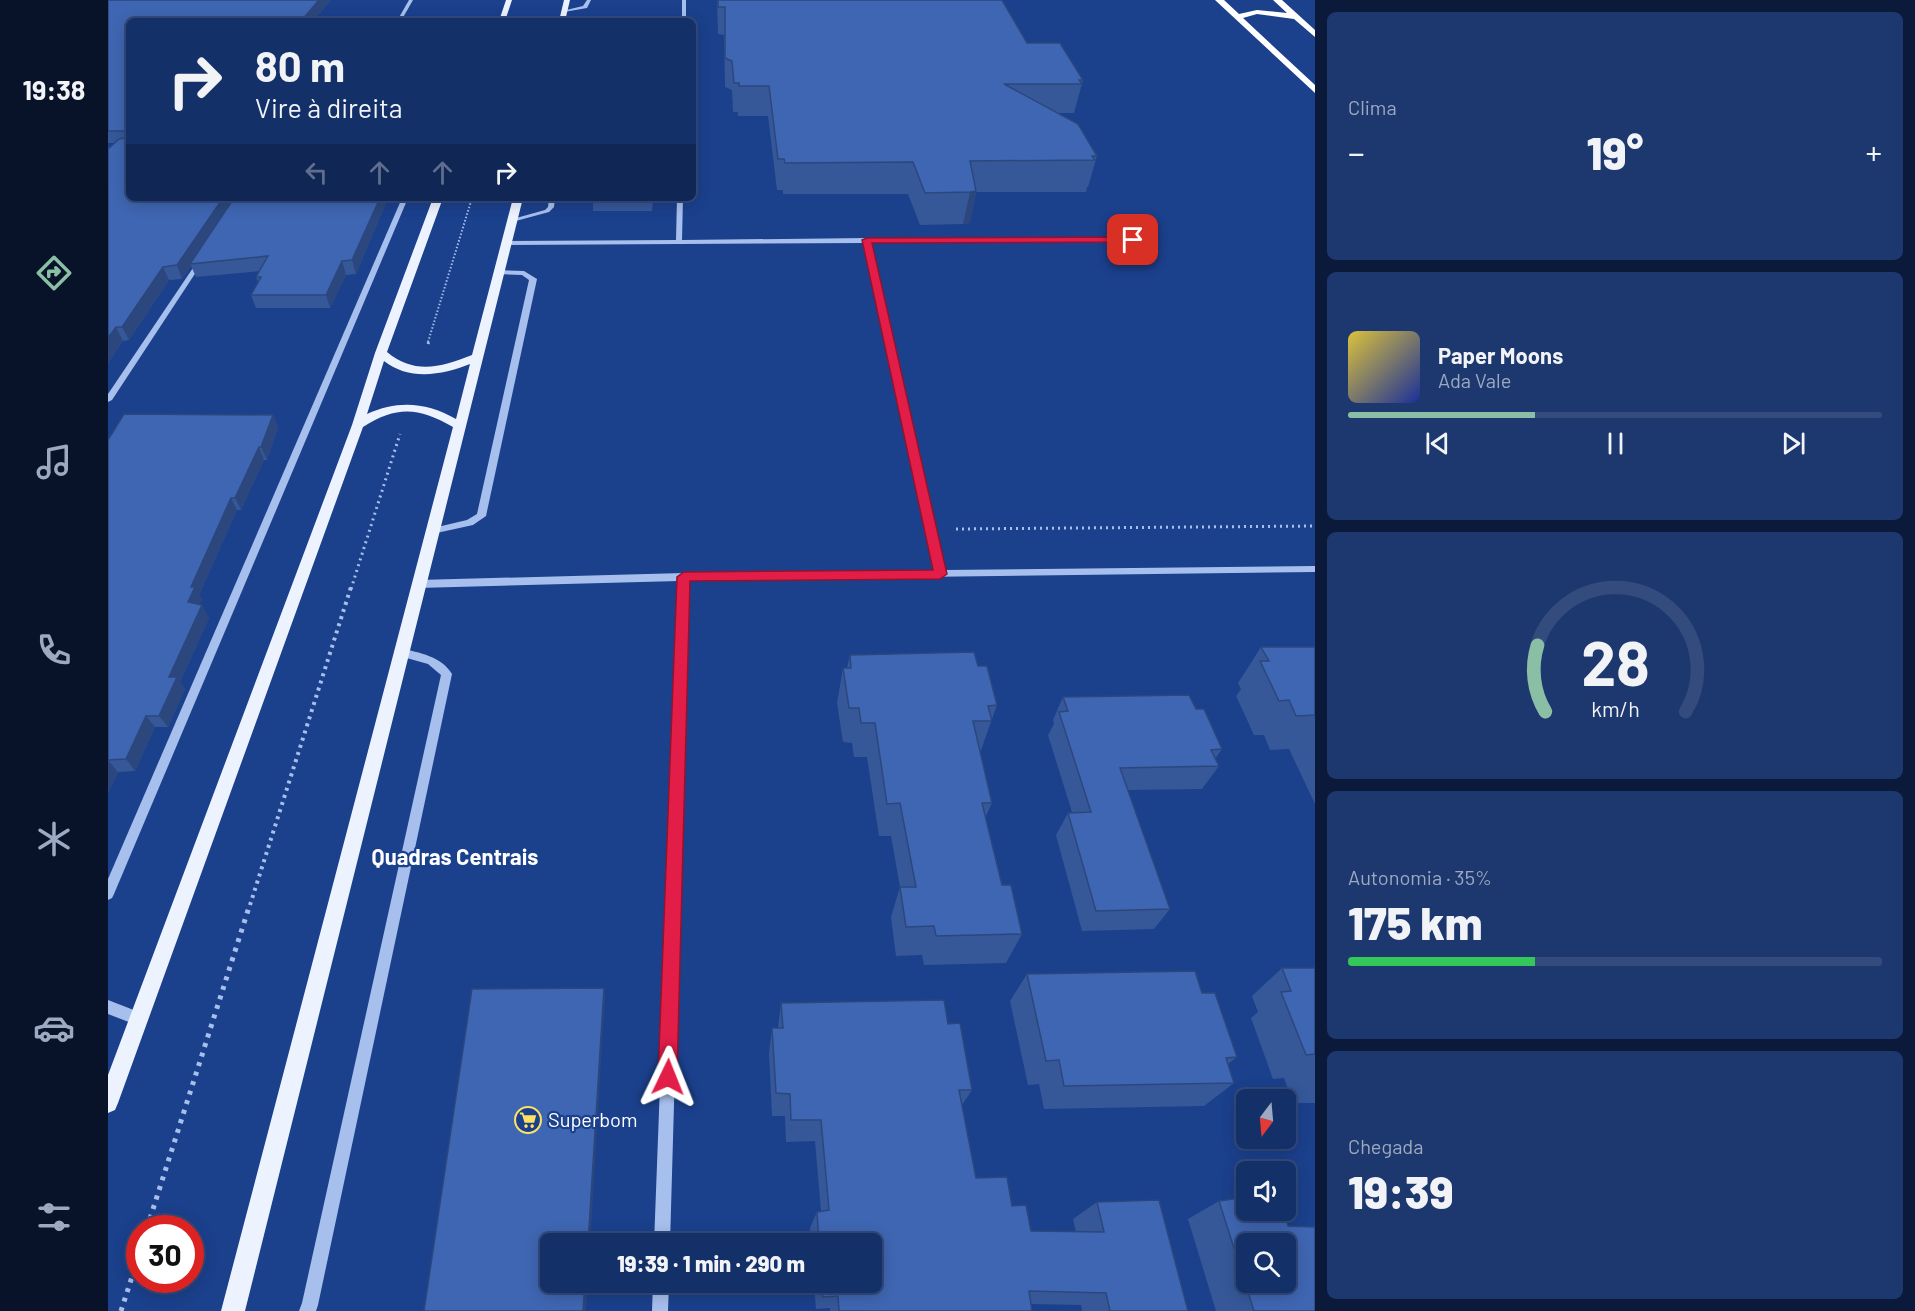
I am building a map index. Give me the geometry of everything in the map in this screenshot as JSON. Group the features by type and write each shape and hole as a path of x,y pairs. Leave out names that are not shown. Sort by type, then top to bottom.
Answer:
{"highway":[{"path":"1219,0 1315,90"},
{"path":"1277,0 1315,34"},
{"path":"1236,17 1257,12 1295,17"}],"main road":[{"path":"502,18 509,0"},
{"path":"563,18 567,0"},
{"path":"108,1103 358,425 381,353 437,201"},
{"path":"233,1311 475,358 517,201"},
{"path":"381,353 401,368 420,371 459,366 475,358"},
{"path":"358,425 377,413 408,407 438,413 458,425"}],"street":[{"path":"401,18 411,0"},
{"path":"564,11 585,7 589,0"},
{"path":"684,0 684,18"},
{"path":"108,894 404,201"},
{"path":"512,220 547,211 551,207 552,201"},
{"path":"679,242 680,201"},
{"path":"867,240 940,574"},
{"path":"506,243 1155,240"},
{"path":"108,400 204,256"},
{"path":"432,531 470,523 481,516 533,279 524,273 498,272"},
{"path":"418,584 684,577 1315,569"},
{"path":"662,1233 684,577"},
{"path":"306,1311 310,1305 447,675 440,665 430,660 400,652"},
{"path":"108,1007 139,1019"},
{"path":"660,1311 661,1293"}],"path":[{"path":"420,371 471,201"},
{"path":"151,1215 408,407"},
{"path":"931,530 1315,526"},
{"path":"121,1311 127,1293"}],"building":[{"path":"108,0 319,0 304,18 126,18 126,201 221,201 177,265 163,267 122,327 116,327 108,338 108,149 119,139 125,138 125,131 108,131"},
{"path":"718,0 1002,0 1027,43 1060,43 1083,80 1079,80 1082,84 1004,84 1078,124 1097,156 1092,156 1095,160 970,161 976,191 970,192 925,193 913,162 785,163 784,159 778,159 769,86 739,86 739,83 734,83 732,61 725,58 725,7 718,7"},
{"path":"232,201 379,201 352,260 342,261 326,295 251,295 261,277 256,277 268,256 190,264"},
{"path":"592,201 651,201 592,202"},
{"path":"124,414 273,415 261,447 235,498 231,498 191,587 195,587 188,602 202,605 169,677 177,677 159,716 146,716 126,759 108,760 108,440"},
{"path":"1261,647 1315,647 1315,715 1296,716 1289,700 1279,701 1260,661 1269,661"},
{"path":"974,652 978,666 987,666 997,705 988,706 992,721 973,721 992,803 982,803 1002,885 1011,885 1022,934 936,936 934,926 906,927 900,887 916,887 900,803 887,804 875,723 861,723 859,708 849,708 843,668 851,668 850,655"},
{"path":"1189,695 1196,709 1204,709 1222,749 1211,750 1219,766 1120,768 1170,909 1096,911 1068,813 1091,812 1059,712 1068,711 1063,697"},
{"path":"1282,968 1315,968 1315,1054 1306,1055 1281,992 1291,991"},
{"path":"1195,971 1202,993 1215,993 1237,1057 1226,1058 1234,1083 1064,1086 1059,1060 1046,1061 1027,974"},
{"name":"Superbom","path":"604,988 589,1233 540,1233 540,1293 584,1293 583,1311 424,1311 472,989"},
{"path":"944,1000 948,1024 960,1023 972,1090 959,1090 976,1178 1007,1177 1012,1206 1026,1205 1031,1231 1104,1232 1097,1202 1159,1200 1188,1311 1110,1311 1106,1293 1029,1291 1032,1311 839,1311 838,1296 823,1297 823,1293 882,1293 882,1233 818,1233 817,1212 829,1210 821,1120 791,1120 790,1094 776,1093 772,1028 783,1028 781,1003"},
{"path":"1236,1199 1236,1221 1286,1221 1288,1226 1315,1227 1315,1311 1254,1311 1248,1293 1296,1293 1296,1233 1236,1233 1236,1254 1219,1201"}],"place":[{"name":"Superbom","path":"528,1120"}],"district":[{"name":"Quadras Centrais","path":"455,857"}],"route":[{"path":"668,1077 684,577 940,574 867,240 1133,240"}]}
